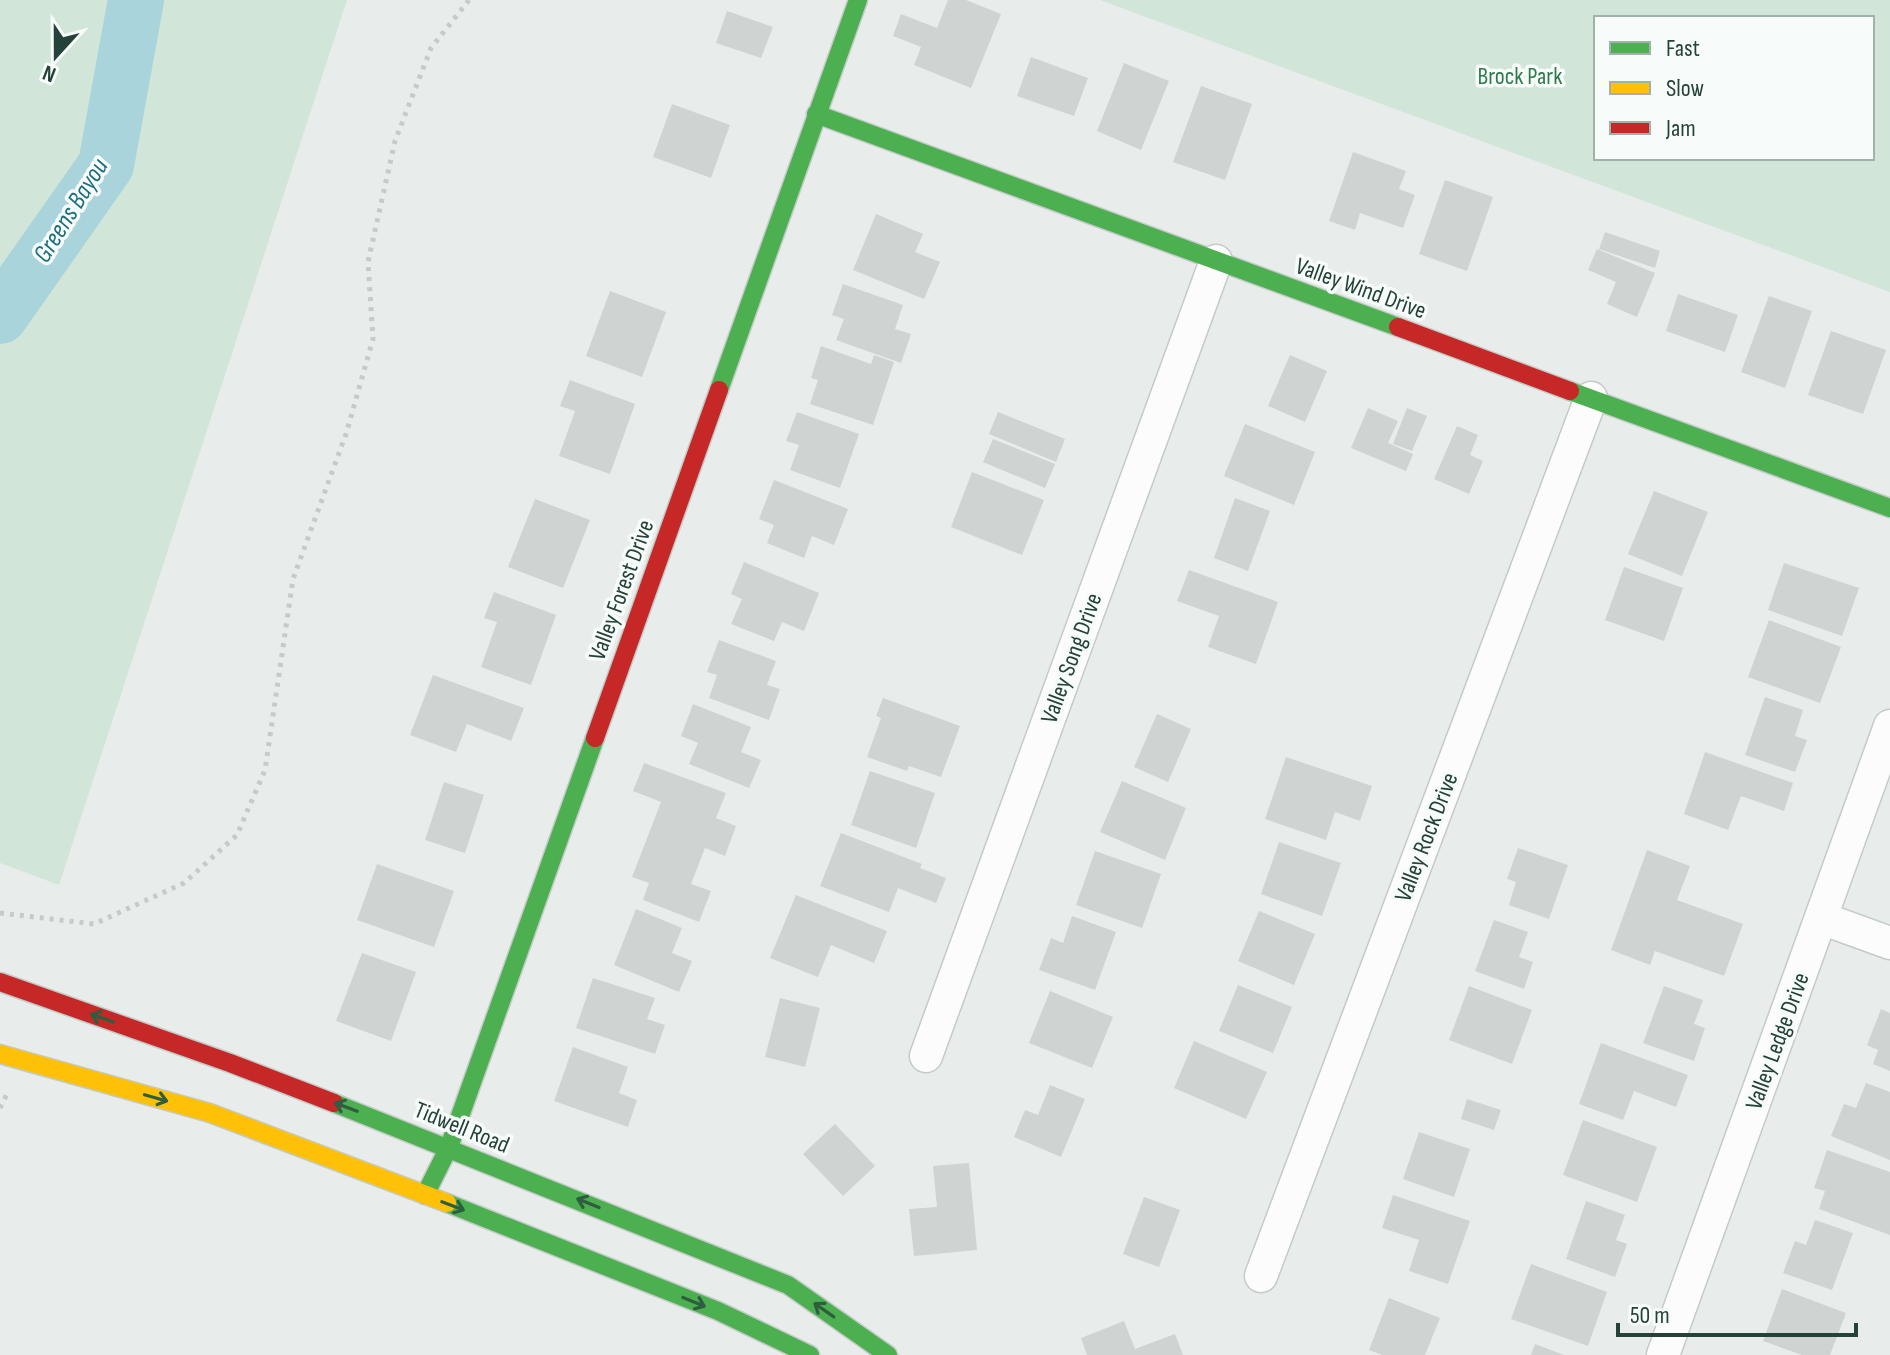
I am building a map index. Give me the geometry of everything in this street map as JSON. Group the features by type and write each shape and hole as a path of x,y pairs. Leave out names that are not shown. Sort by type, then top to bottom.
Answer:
{"street":[{"name":"Valley Forest Drive","path":"425,1195 449,1147 858,0"},
{"name":"Valley Wind Drive","path":"816,114 1890,508"},
{"name":"Valley Song Drive","path":"926,1056 1216,261"},
{"name":"Valley Rock Drive","path":"1261,1276 1591,398"},
{"name":"Valley Ledge Drive","path":"1663,1355 1890,726"},
{"path":"1821,918 1890,943"},
{"name":"Tidwell Road","path":"0,982 230,1063 449,1147 788,1285 888,1355"},
{"path":"0,1054 210,1113 718,1311 810,1355"}],"path":[{"path":"0,913 94,924 184,883 237,835 265,770 293,579 346,434 373,339 368,262 395,141 431,48 469,0"}],"green space":[{"path":"0,0 347,0 59,885 0,863"},
{"name":"Brock Park","path":"1100,0 1890,0 1890,292"}],"building":[{"path":"948,0 966,0 1001,14 971,88 914,65 921,47 893,36 901,14 937,28"},
{"path":"727,11 773,27 761,58 716,43"},
{"path":"1031,57 1088,78 1074,116 1017,96"},
{"path":"1124,63 1169,81 1141,150 1097,131"},
{"path":"1201,86 1252,104 1225,180 1173,162"},
{"path":"672,104 730,125 711,178 653,157"},
{"path":"1353,152 1406,171 1399,189 1415,195 1403,228 1360,213 1355,230 1329,221"},
{"path":"1445,180 1493,197 1467,271 1419,254"},
{"path":"876,214 923,234 915,252 940,262 924,299 853,270"},
{"path":"1605,232 1660,251 1655,268 1599,249"},
{"path":"1597,249 1655,273 1637,317 1607,304 1616,282 1588,270"},
{"path":"843,284 903,305 895,329 911,334 901,363 836,340 844,319 832,315"},
{"path":"610,291 666,312 642,377 586,356"},
{"path":"1678,294 1738,315 1725,352 1666,331"},
{"path":"1769,296 1812,311 1785,388 1741,372"},
{"path":"1831,331 1886,350 1863,414 1808,395"},
{"path":"821,346 871,364 874,355 894,362 873,425 810,404 818,380 811,378"},
{"path":"1290,355 1327,371 1305,422 1268,406"},
{"path":"570,380 635,404 610,474 559,456 575,411 560,406"},
{"path":"1368,408 1398,421 1388,443 1413,454 1406,471 1351,448"},
{"path":"1407,408 1427,416 1412,451 1393,444"},
{"path":"797,412 859,434 840,488 790,470 799,445 786,441"},
{"path":"998,412 1065,439 1056,462 989,434"},
{"path":"1245,424 1315,452 1294,505 1224,476"},
{"path":"1457,426 1478,435 1470,455 1483,461 1469,494 1434,479"},
{"path":"993,439 1055,464 1045,488 983,462"},
{"path":"972,472 1044,500 1022,555 951,527"},
{"path":"774,480 848,509 834,545 812,536 804,558 767,543 774,525 759,519"},
{"path":"1654,491 1708,512 1682,576 1628,554"},
{"path":"1235,498 1270,511 1248,571 1214,558"},
{"path":"535,499 590,520 563,588 508,567"},
{"path":"744,562 819,593 804,631 782,622 774,641 731,624 742,599 731,594"},
{"path":"1784,563 1859,588 1842,636 1768,610"},
{"path":"1624,567 1683,588 1664,641 1605,620"},
{"path":"1189,570 1278,602 1256,664 1208,647 1219,616 1177,601"},
{"path":"494,592 556,615 531,685 481,667 497,622 484,618"},
{"path":"1769,620 1841,647 1820,703 1748,677"},
{"path":"719,640 776,661 767,685 780,689 769,720 709,698 717,675 707,672"},
{"path":"433,675 524,708 511,741 467,724 456,752 410,735"},
{"path":"1765,697 1803,710 1795,736 1807,740 1795,772 1745,755"},
{"path":"883,698 960,726 941,777 909,766 907,771 867,757 881,718 876,716"},
{"path":"693,704 751,727 741,752 761,760 749,788 689,764 698,743 681,736"},
{"path":"1157,714 1191,729 1168,782 1134,767"},
{"path":"1705,752 1793,783 1784,811 1741,796 1728,830 1684,814"},
{"path":"1286,757 1372,786 1360,821 1335,812 1326,840 1265,819"},
{"path":"644,763 726,793 716,818 736,826 725,856 705,848 691,884 711,891 699,922 643,900 649,883 632,877 661,802 633,791"},
{"path":"870,771 935,793 916,848 851,825"},
{"path":"1122,781 1186,808 1165,860 1100,832"},
{"path":"444,782 484,795 465,853 425,840"},
{"path":"841,833 922,864 920,868 946,878 936,903 898,888 889,912 820,886"},
{"path":"1279,842 1341,863 1322,916 1261,894"},
{"path":"1518,848 1568,865 1549,919 1509,905 1516,882 1507,879"},
{"path":"1647,850 1690,866 1677,900 1743,924 1724,976 1655,951 1650,965 1611,950"},
{"path":"1095,851 1161,874 1142,928 1076,905"},
{"path":"377,864 454,891 434,947 357,920"},
{"path":"796,895 887,931 874,963 831,945 818,977 770,958"},
{"path":"636,909 682,928 672,953 692,961 679,992 614,965"},
{"path":"1259,911 1315,934 1294,985 1238,961"},
{"path":"1072,916 1116,932 1095,990 1039,970 1051,938 1063,943"},
{"path":"1494,920 1528,932 1519,957 1533,962 1524,989 1475,971"},
{"path":"362,953 416,972 391,1041 336,1021"},
{"path":"593,978 655,998 647,1019 665,1025 655,1054 576,1028"},
{"path":"1238,985 1292,1007 1273,1053 1219,1031"},
{"path":"1469,986 1532,1010 1512,1064 1449,1040"},
{"path":"1664,986 1703,1000 1694,1024 1705,1028 1694,1061 1643,1043"},
{"path":"1050,991 1113,1017 1092,1068 1029,1043"},
{"path":"780,998 820,1008 805,1067 765,1057"},
{"path":"1881,1009 1890,1013 1890,1071 1873,1064 1878,1050 1867,1045"},
{"path":"1194,1041 1267,1072 1246,1119 1174,1088"},
{"path":"1601,1043 1688,1075 1676,1107 1634,1091 1623,1120 1579,1104"},
{"path":"573,1047 628,1067 619,1093 637,1100 628,1127 554,1101"},
{"path":"1866,1083 1890,1092 1890,1160 1831,1136 1844,1104 1856,1108"},
{"path":"1050,1085 1085,1099 1061,1157 1014,1137 1025,1110 1038,1115"},
{"path":"1467,1099 1501,1110 1494,1130 1461,1119"},
{"path":"1583,1120 1657,1147 1637,1202 1563,1175"},
{"path":"835,1124 875,1166 843,1196 803,1154"},
{"path":"1419,1132 1470,1149 1454,1197 1403,1179"},
{"path":"1827,1150 1890,1172 1890,1235 1819,1209 1825,1191 1814,1188"},
{"path":"969,1163 977,1250 914,1256 909,1209 937,1207 933,1166"},
{"path":"1393,1195 1470,1221 1448,1284 1409,1271 1419,1240 1382,1228"},
{"path":"1144,1197 1180,1210 1159,1267 1123,1254"},
{"path":"1586,1201 1625,1215 1616,1240 1627,1244 1615,1277 1566,1259"},
{"path":"1815,1220 1853,1233 1832,1290 1783,1273 1795,1241 1806,1245"},
{"path":"1531,1264 1607,1292 1588,1346 1511,1319"},
{"path":"1782,1289 1846,1313 1830,1355 1802,1355 1763,1341"},
{"path":"1389,1298 1440,1318 1425,1355 1382,1355 1369,1350"},
{"path":"1124,1321 1135,1349 1175,1334 1183,1355 1087,1355 1081,1338"},
{"path":"1535,1344 1564,1355 1531,1355"}],"waterway":[{"name":"Greens Bayou","path":"0,316 106,165 136,0"}],"traffic: fast":[{"path":"719,390 858,0"},
{"path":"816,114 1398,327"},
{"path":"1570,391 1890,508"},
{"path":"425,1195 449,1147 595,738"},
{"path":"334,1103 788,1285 888,1355"},
{"path":"447,1203 718,1311 810,1355"}],"traffic: slow":[{"path":"0,1054 210,1113 447,1203"}],"traffic: jam":[{"path":"1398,327 1570,391"},
{"path":"595,738 719,390"},
{"path":"0,982 334,1103"}]}
